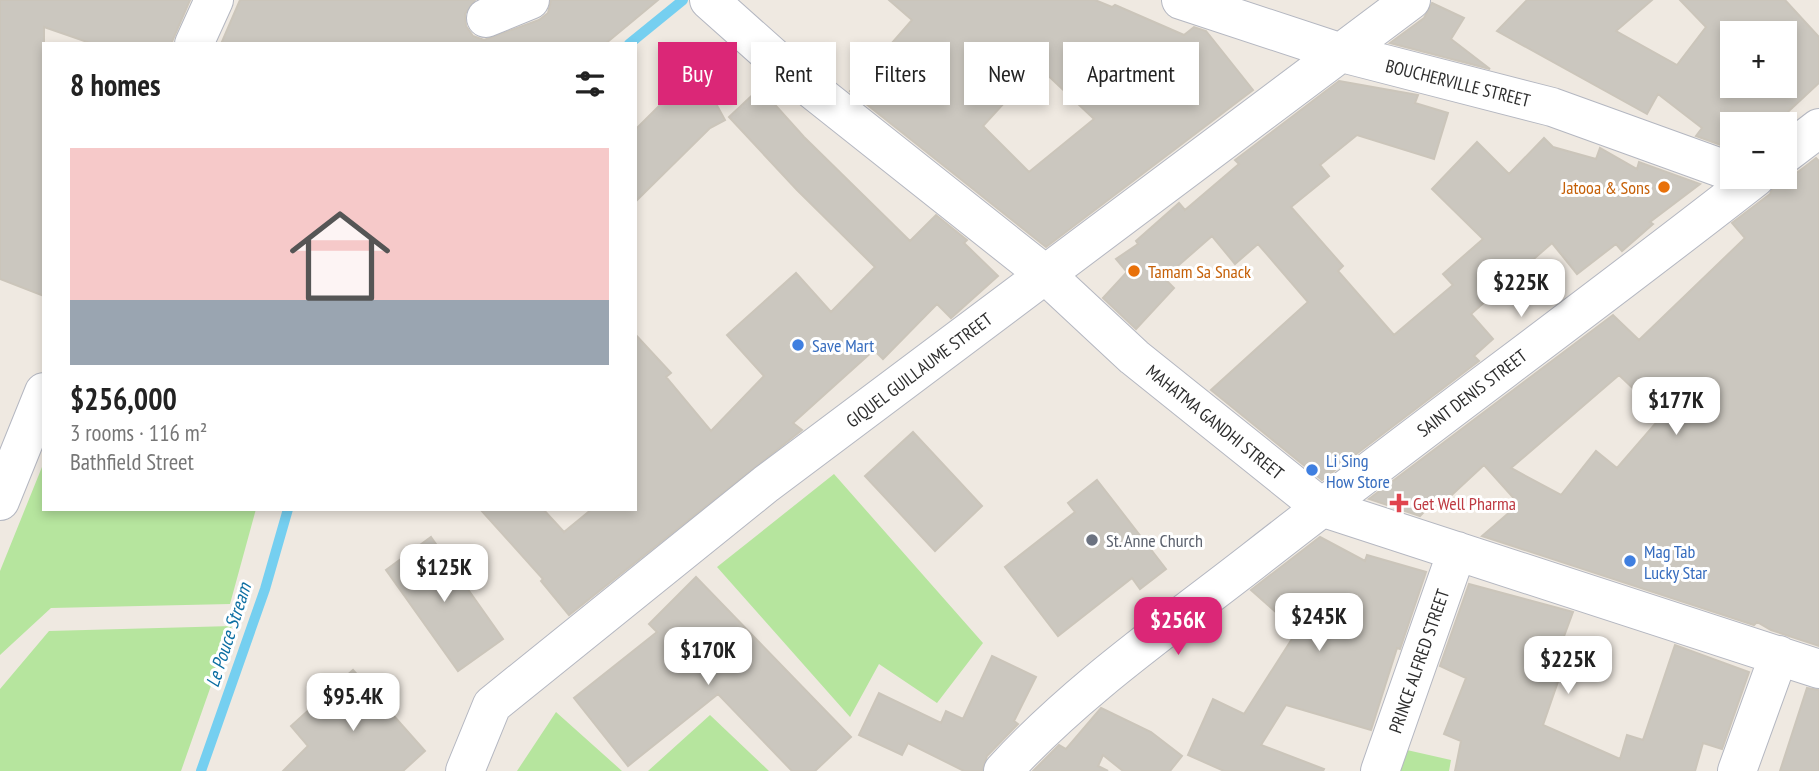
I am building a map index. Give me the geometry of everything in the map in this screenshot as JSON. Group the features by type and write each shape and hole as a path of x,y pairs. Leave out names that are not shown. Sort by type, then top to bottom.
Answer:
{"street":[{"path":"195,42 214,0"},
{"path":"486,18 530,0"},
{"name":"BOUCHERVILLE STREET","path":"1181,0 1342,53 1552,107 1720,167"},
{"name":"GIQUEL GUILLAUME STREET","path":"465,771 492,705 766,484 1411,0"},
{"name":"MAHATMA GANDHI STREET","path":"722,12 784,66 1046,275 1134,357 1321,507 1819,669"},
{"path":"1797,145 1819,128"},
{"name":"SAINT DENIS STREET","path":"1003,771 1035,735 1092,686 1729,189"},
{"path":"0,501 42,397"},
{"name":"PRINCE ALFRED STREET","path":"1380,771 1457,551"},
{"path":"1737,771 1779,656"}],"green space":[{"path":"42,467 42,511 255,511 230,604 51,608 0,655 0,571"},
{"path":"834,474 983,643 937,703 879,664 850,717 717,567"},
{"path":"232,626 181,771 0,771 0,689 49,631"},
{"path":"556,712 622,771 517,771"},
{"path":"710,715 769,771 648,771"},
{"path":"1398,748 1451,760 1449,771 1391,771"}],"building":[{"path":"0,0 190,0 172,42 87,42 44,27 42,295 0,279"},
{"path":"240,0 475,0 465,14 466,26 473,36 484,40 539,20 548,13 551,0 658,0 607,42 222,42"},
{"path":"889,0 1095,0 1112,7 1115,5 1184,35 1194,27 1206,31 1253,90 1046,247 868,105 950,105 950,42 893,42 912,20","holes":["964,42 1049,42 1049,76 1063,90 1063,42 1199,42 1199,105 1079,105 1094,119 1029,172 983,126 1002,105 964,105"]},
{"path":"1527,0 1652,0 1616,31 1677,65 1706,27 1680,0 1785,0 1819,37 1819,83 1788,112 1720,112 1720,145 1696,136 1702,128 1658,94 1647,114 1497,31"},
{"path":"1432,3 1464,18 1451,39 1490,69 1390,43 1424,18"},
{"path":"1339,81 1418,95 1415,103 1448,113 1434,159 1357,135 1320,165 1329,176 1291,207 1343,266 1338,271 1394,335 1453,285 1443,274 1483,239 1432,189 1477,142 1509,174 1544,138 1553,147 1596,159 1600,148 1637,169 1639,162 1700,184 1650,222 1653,224 1622,251 1616,244 1577,274 1552,243 1471,314 1493,339 1474,356 1479,361 1322,480 1211,390 1308,302 1258,244 1235,264 1212,236 1164,278 1174,288 1136,329 1103,298 1127,272 1116,259 1138,244 1136,241 1179,203 1185,210 1239,164 1235,160"},
{"path":"751,96 751,105 775,105 804,137 910,241 936,215 967,240 964,243 998,276 951,318 937,304 883,359 874,350 793,423 802,430 569,615 541,581 543,579 482,511 545,511 564,532 590,511 637,511 637,336 671,373 666,377 711,431 764,376 727,335 796,273 831,312 875,267 797,190 729,117"},
{"path":"660,105 717,105 725,120 710,128 637,200 637,128"},
{"path":"1816,158 1819,161 1819,646 1771,630 1757,622 1754,625 1482,536 1519,504 1484,465 1442,504 1437,498 1420,516 1369,499 1613,315 1639,340 1745,238 1732,223 1770,194 1772,189 1797,189 1797,172","holes":["1619,375 1662,416 1617,468 1596,451 1561,495 1511,468"]},
{"path":"913,432 982,506 935,551 865,476"},
{"name":"St. Anne Church","path":"1097,480 1166,569 1140,589 1132,578 1058,636 1005,567 1075,512 1068,503"},
{"path":"431,537 503,639 458,671 386,570"},
{"path":"1320,537 1365,561 1367,555 1426,572 1400,649 1397,648 1371,730 1286,705 1261,745 1324,769 1323,771 1224,771 1188,755 1213,699 1244,714 1297,631 1251,590"},
{"path":"696,577 851,737 815,771 792,771 718,694 628,766 574,698 657,632 649,624"},
{"path":"1469,584 1573,612 1553,666 1562,670 1543,725 1620,759 1627,735 1643,740 1675,645 1749,672 1722,749 1703,743 1695,771 1455,771 1461,741 1444,734 1466,678 1440,666"},
{"path":"992,656 1036,677 1014,721 1018,724 987,756 982,771 964,771 908,743 902,755 859,735 879,693 941,723 946,711 963,719"},
{"path":"353,670 425,751 403,771 283,771 308,746 291,726"},
{"path":"1807,688 1819,690 1819,771 1780,771"},
{"path":"1101,708 1151,732 1182,756 1170,771 1123,771 1103,755 1098,766 1108,771 1033,771 1059,745 1066,749"}],"waterway":[{"name":"Le Pouce Stream","path":"631,42 683,0"},
{"name":"Le Pouce Stream","path":"201,771 265,589 287,511"}],"place":[{"name":"Jatooa & Sons","path":"1664,187"},
{"name":"Tamam Sa Snack","path":"1134,271"},
{"name":"Save Mart","path":"798,345"},
{"name":"Li Sing How Store","path":"1312,470"},
{"name":"Get Well Pharma","path":"1399,503"},
{"name":"St. Anne Church","path":"1092,540"},
{"name":"Mag Tab Lucky Star","path":"1630,561"}]}
